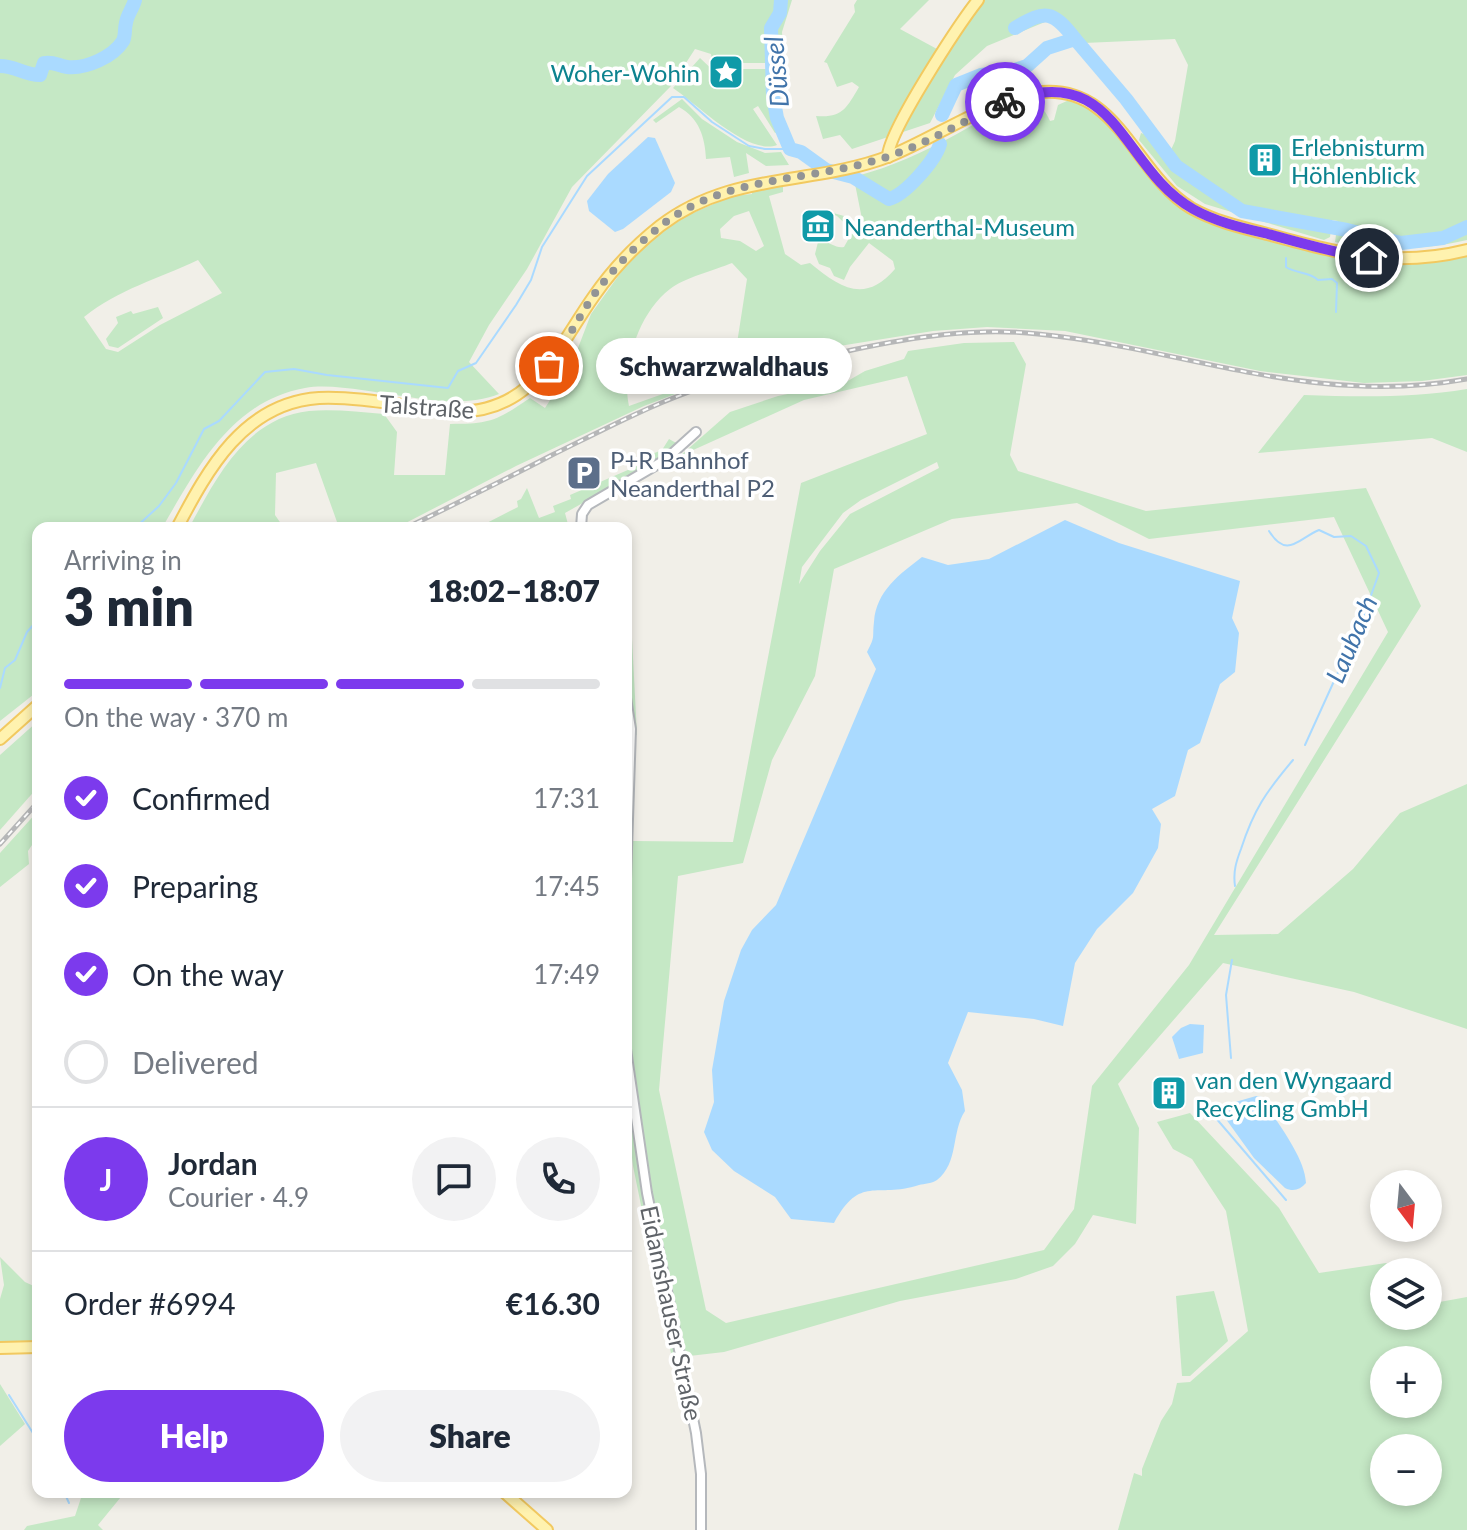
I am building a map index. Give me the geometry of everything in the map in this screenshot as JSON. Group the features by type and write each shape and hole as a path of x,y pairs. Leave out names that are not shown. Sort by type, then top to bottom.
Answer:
{"main road":[{"path":"888,157 887,149 902,121 978,0"},
{"name":"Talstraße","path":"180,522 217,459 235,436 260,416 295,402 320,398 473,413 497,407 518,395 549,366 602,284 635,248 685,210 734,189 888,157 1025,95 1048,92 1071,94 1091,103 1105,113 1177,197 1210,217 1331,251 1369,258 1413,260 1467,250"},
{"path":"0,739 32,710"},
{"path":"0,1348 32,1347"},
{"path":"511,1498 547,1530"}],"street":[{"path":"581,522 588,505 665,460 696,432"},
{"name":"Eidamshauser Straße","path":"632,1090 647,1193 696,1433 701,1474 701,1530"}],"green space":[{"path":"0,0 792,0 782,32 784,63 777,63 775,54 767,56 767,63 717,63 712,60 711,54 695,49 671,86 572,187 527,269 489,325 469,362 499,394 475,400 451,401 316,387 279,395 256,407 218,441 165,522 32,522 32,696 0,721","holes":["198,260 222,293 160,325 118,352 106,349 84,317 125,292"]},
{"path":"857,0 929,0 900,29 937,49 972,0 1467,0 1467,240 1417,248 1353,245 1335,242 1338,221 1332,220 1330,237 1324,240 1205,204 1177,186 1139,140 1141,133 1160,140 1170,152 1175,141 1188,65 1175,39 1084,43 1057,17 987,46 955,75 930,123 852,149 840,135 823,139 816,116 838,114 859,87 852,82 837,87 824,62 855,12"},
{"path":"700,58 719,76 727,69 769,69 771,107 780,131 775,133 758,106 753,109 777,145 752,143 738,136 673,88"},
{"path":"682,99 702,119 737,142 765,153 781,152 789,165 766,166 746,153 749,173 734,177 730,157 706,159 700,129 686,111 679,107 656,123 653,120"},
{"path":"1069,100 1082,104 1104,120 1160,186 1229,227 1329,256 1368,262 1414,263 1467,253 1467,375 1422,381 1364,383 1260,371 1065,331 987,327 933,331 833,347 691,388 644,406 516,466 408,522 337,522 316,463 276,473 275,515 280,522 192,522 222,471 250,438 267,425 309,411 384,414 397,432 394,475 445,475 450,424 493,420 530,398 545,408 570,369 591,314 624,268 653,238 688,215 732,196 752,194 752,189 783,186 783,192 769,196 785,254 801,265 810,263 842,285 863,289 873,286 895,269 893,261 869,243 844,280 834,276 830,268 819,264 815,254 818,242 844,247 853,231 837,216 823,210 844,216 864,229 855,184 857,176 919,153 1019,103 1036,104 1050,121 1054,120 1058,105","holes":["749,211 764,246 756,251 740,241 721,238 720,229 734,216","732,263 747,279 733,369 629,406 628,375 634,343 659,299 676,285"]},
{"path":"158,307 163,318 118,348 109,346 106,339 118,323 116,317"},
{"path":"1014,342 1026,364 1010,455 1018,471 1146,511 1366,488 1421,606 1214,935 1278,934 1353,869 1400,813 1467,784 1467,1029 1354,992 1223,963 1118,1084 1139,1128 1136,1224 1093,1215 1075,1244 1053,1266 1016,1279 900,1301 724,1352 672,1358 632,1158 633,841 733,842 801,483 927,434 907,376 804,400 680,456 730,412 778,396 846,382 865,371 904,359 908,351 964,343","holes":["937,462 939,468 850,514 820,551 799,584 802,567 843,513 861,500","1077,503 1149,539 1334,517 1388,632 1189,965 1092,1086 1074,1209 1044,1250 726,1323 706,1310 659,1090 678,876 743,863 772,760 815,676 834,569 952,519"]},
{"path":"1467,389 1467,452 1432,438 1258,453 1304,395 1406,395"},
{"path":"669,439 678,444 661,459 565,513 567,522 489,522 518,507 517,501 527,488 539,518 555,512 553,506 571,499 570,495 644,463 642,458 662,450"},
{"path":"632,638 637,735 632,735"},
{"path":"32,726 32,794 0,830 0,755"},
{"path":"32,818 29,864 0,887 0,853"},
{"path":"1190,1113 1279,1208 1319,1273 1370,1265 1370,1330 1442,1330 1442,1302 1467,1297 1467,1530 1118,1530 1134,1473 1142,1476 1161,1421 1172,1404 1177,1383 1190,1382 1248,1331 1226,1211 1192,1159 1173,1149 1157,1122"},
{"path":"0,1257 32,1285 32,1342 0,1341 0,1299 4,1285"},
{"path":"1214,1291 1228,1341 1190,1376 1182,1376 1176,1296"},
{"path":"0,1384 25,1424 0,1446"},
{"path":"81,1498 120,1498 98,1525 103,1530 24,1530 27,1526 75,1516"}],"water":[{"path":"648,137 655,138 675,183 671,192 615,232 589,211 587,201 608,174"},
{"path":"1065,520 1119,543 1240,581 1232,618 1239,633 1235,672 1220,684 1200,743 1188,750 1175,796 1152,809 1161,824 1158,848 1133,893 1097,929 1075,963 1063,1026 1034,1019 968,1012 948,1063 962,1090 965,1111 944,1173 937,1180 904,1189 861,1193 852,1198 834,1223 791,1219 775,1197 734,1171 712,1150 704,1132 714,1102 712,1070 724,1001 741,950 752,930 776,905 876,669 867,652 873,639 876,611 884,592 922,557 948,565 989,559"},
{"path":"1190,1024 1204,1025 1203,1053 1179,1059 1172,1037"},
{"path":"1262,1097 1301,1162 1306,1183 1299,1189 1285,1188 1254,1158 1223,1115 1225,1105"}],"waterway":[{"name":"Düssel","path":"0,66 40,75 44,63 74,67 98,61 123,41 135,0"},
{"name":"Düssel","path":"781,0 780,13 771,28 773,96 777,118 790,149 801,152 826,170 853,177 889,199 919,176 940,144"},
{"name":"Düssel","path":"1015,28 1034,18 1048,16 1061,23 1075,39"},
{"name":"Düssel","path":"942,115 956,85 981,75 1027,66 1047,48 1075,39 1126,99 1176,166 1242,211 1401,243 1443,238 1467,227"},
{"path":"142,522 159,506 176,483 204,429 219,421 265,372 294,369 448,388 458,371 476,363 516,305 531,280 542,247 587,176 672,97 684,97 712,122 749,146 790,149"},
{"name":"Laubach","path":"1286,258 1286,267 1290,269 1318,280 1332,279 1337,283 1336,312"},
{"name":"Laubach","path":"1269,531 1275,540 1287,546 1319,530 1334,537 1351,536 1366,546 1379,573 1364,615 1305,745"},
{"path":"0,688 5,668 15,660 32,626"},
{"name":"Laubach","path":"1235,886 1236,863 1256,812 1293,760"},
{"name":"Laubach","path":"1231,1058 1226,995 1232,960"},
{"name":"Laubach","path":"1212,1109 1215,1117 1286,1200"},
{"path":"9,1395 32,1431"},
{"path":"67,1498 69,1503"}],"railway":[{"path":"418,522 620,422 689,392 770,368 921,337 991,332 1038,334 1093,341 1250,373 1356,386 1410,386 1467,379"},
{"path":"0,844 32,809"}],"way so far":[{"path":"549,366 602,284 635,248 685,210 750,184 860,165 888,157 1005,102"}],"place":[{"name":"Woher-Wohin","path":"726,72"},
{"name":"Erlebnisturm Höhlenblick","path":"1265,160"},
{"name":"Neanderthal-Museum","path":"818,226"},
{"name":"Schwarzwaldhaus","path":"549,366"},
{"name":"P+R Bahnhof Neanderthal P2","path":"584,473"},
{"name":"van den Wyngaard Recycling GmbH","path":"1169,1093"}],"route":[{"path":"1005,102 1032,93 1064,93 1077,97 1105,113 1165,186 1191,208 1230,224 1369,258"}]}
